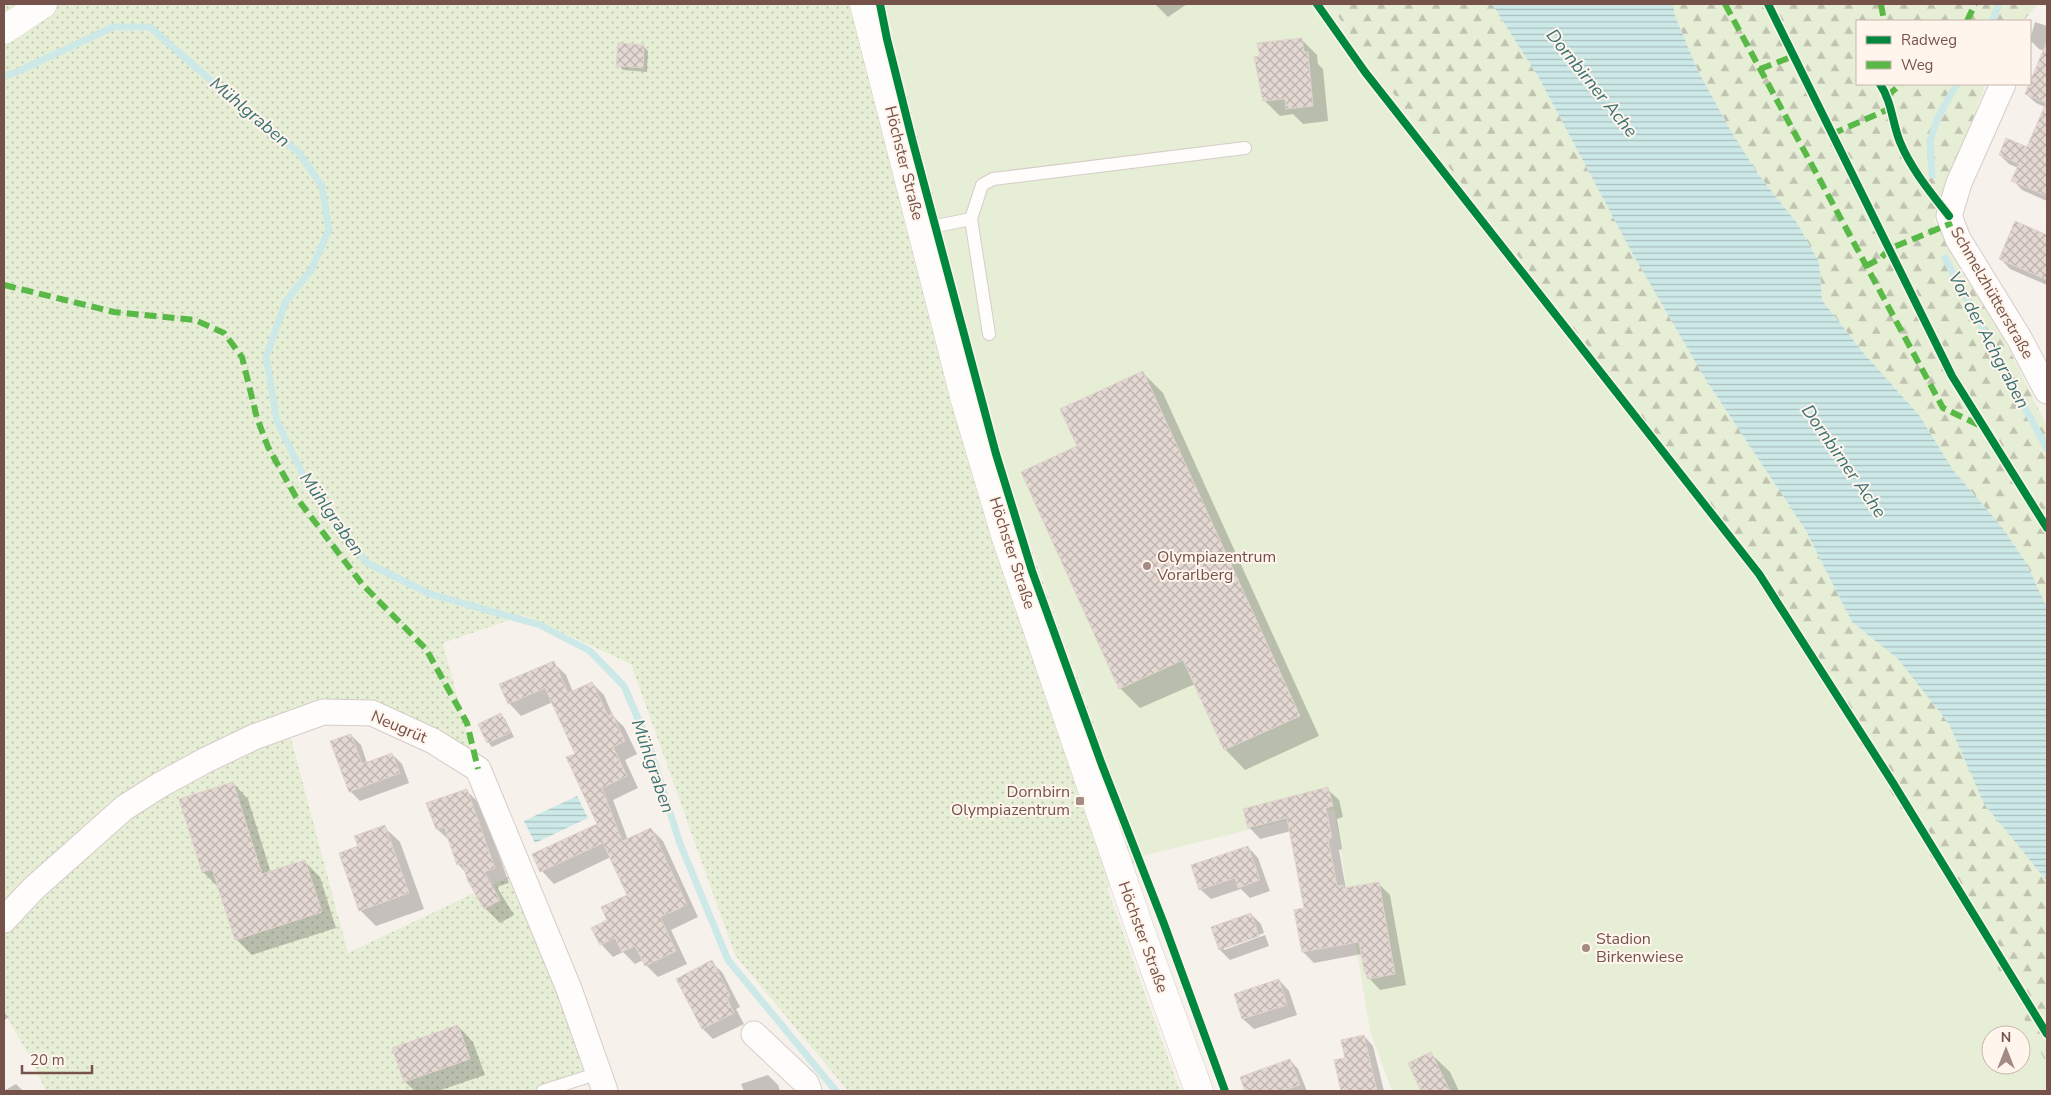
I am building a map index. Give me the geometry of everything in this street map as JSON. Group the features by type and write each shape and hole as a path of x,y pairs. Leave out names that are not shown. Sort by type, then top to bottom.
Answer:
{"main road":[{"path":"4,30 44,4"},
{"name":"Höchster Straße","path":"864,4 965,400 1006,538 1134,912 1199,1091"}],"street":[{"name":"Schmelzhütterstraße","path":"2003,85 1959,183 1949,216 1958,239 2019,338 2047,391"},
{"name":"Neugrüt","path":"4,920 34,888 124,808 160,785 254,737 323,712 372,713 433,742 478,769 569,990 602,1082"},
{"path":"754,1034 806,1083 809,1091"}],"lane":[{"path":"989,334 971,219 982,185 993,179 1245,148"},
{"path":"921,229 971,219"},
{"path":"543,1091 602,1082"}],"green space":[{"path":"4,4 886,4 892,35 939,217 966,332 1018,512 1142,856 1107,888 1180,1091 848,1091 735,955 631,664 524,615 443,643 475,764 373,711 286,720 348,953 514,874 592,1073 537,1091 46,1091 31,1059 4,1012"},
{"path":"886,4 1329,4 1414,122 1590,349 1760,583 1966,913 2005,981 2027,1025 1981,1025 1981,1075 2031,1075 2031,1033 2047,1065 2047,1091 1392,1091 1370,1031 1334,809 1142,856 1012,492 966,332 939,217 892,35"},
{"path":"1329,4 1492,4 1539,78 1631,251 1704,377 1805,529 1852,622 1898,659 1949,724 1984,804 2047,881 2047,1065 2031,1033 2031,1025 2027,1025 2005,981 1966,913 1760,583 1643,418 1414,122"},
{"path":"1673,4 2038,4 2024,20 1856,20 1856,85 1986,85 1934,221 1995,321 2047,426 2047,608 2027,564 2002,527 1953,470 1919,415 1861,350 1822,300 1819,262 1797,223 1758,174 1731,131 1698,71 1675,16"}],"water":[{"name":"Dornbirner Ache","path":"1492,4 1673,4 1675,16 1698,71 1731,131 1758,174 1797,223 1819,262 1822,300 1861,350 1919,415 1953,470 2002,527 2027,564 2047,608 2047,881 1984,804 1949,724 1898,659 1852,622 1805,529 1704,377 1631,251 1539,78"},
{"path":"577,796 588,818 535,843 524,821"}],"building":[{"path":"1302,38 1304,52 1308,52 1313,106 1286,109 1285,99 1263,101 1254,57 1260,56 1257,43"},
{"path":"2047,41 2047,196 2011,181 2019,164 1999,155 2006,138 2027,147 2046,103 2025,94 2029,85 2031,85 2031,80"},
{"path":"618,43 644,45 643,68 616,66"},
{"path":"2015,221 2047,235 2047,280 1999,259"},
{"name":"Olympiazentrum Vorarlberg","path":"1143,371 1300,716 1224,750 1183,660 1119,689 1021,472 1077,446 1060,409"},
{"path":"554,661 568,693 592,682 608,716 612,713 625,741 613,747 627,776 602,788 622,841 651,828 687,905 660,917 676,951 645,966 635,946 622,952 615,938 600,945 591,928 607,920 601,907 627,895 603,843 540,872 532,854 597,824 566,757 575,754 545,688 508,704 499,684"},
{"path":"501,713 510,733 487,743 478,724"},
{"path":"351,734 362,764 392,753 400,773 349,792 330,741"},
{"path":"233,782 262,874 305,860 322,912 235,940 212,869 202,872 179,799"},
{"path":"1328,787 1333,806 1326,808 1332,838 1328,839 1337,886 1343,885 1344,888 1379,882 1395,974 1368,979 1364,970 1359,942 1302,952 1294,910 1304,908 1287,818 1248,828 1243,809"},
{"path":"467,789 495,868 484,872 500,900 484,909 468,881 462,863 457,865 444,827 436,829 426,803"},
{"path":"385,825 409,893 359,911 339,853 358,846 354,836"},
{"path":"1248,846 1260,880 1238,888 1235,878 1199,890 1191,865"},
{"path":"1251,913 1259,936 1219,950 1211,927"},
{"path":"712,960 730,996 727,998 734,1013 702,1029 676,979"},
{"path":"1279,979 1287,1005 1242,1019 1234,994"},
{"path":"458,1025 470,1059 404,1082 392,1048"},
{"path":"1364,1035 1377,1091 1341,1091 1334,1060 1345,1058 1341,1040"},
{"path":"1431,1052 1450,1091 1421,1091 1408,1063"},
{"path":"1290,1059 1300,1085 1282,1091 1245,1091 1240,1077"}],"waterway":[{"name":"Vor der Achgraben","path":"1992,20 1999,4"},
{"name":"Mühlgraben","path":"4,76 19,71 113,27 150,27 216,85 299,153 322,186 329,230 311,270 286,301 266,357 277,421 309,487 367,563 430,594 540,625 590,651 624,686 648,742 679,841 728,960 836,1091"},
{"name":"Vor der Achgraben","path":"1932,175 1930,141 1937,119 1956,85"},
{"name":"Vor der Achgraben","path":"1945,258 2047,449"}],"marked path":[{"path":"1725,4 1943,408 1983,427"},
{"path":"1881,4 1884,20"},
{"path":"1967,20 1975,4"},
{"path":"1760,69 1794,56"},
{"path":"1887,96 1900,85"},
{"path":"1832,134 1891,108"},
{"path":"1866,266 1881,258 1889,249 1952,223"},
{"path":"4,285 114,312 195,320 224,333 242,357 257,418 268,447 296,497 362,584 426,649 467,723 478,769"}],"cycle path":[{"path":"880,4 912,139 996,454 1032,571 1102,765 1164,924 1225,1091"},
{"path":"1317,4 1365,72 1759,574 1893,783 2047,1034"},
{"path":"1768,4 1952,376 2047,528"},
{"path":"1881,85 1887,98 1897,135 1910,162 1949,216"}],"place":[{"name":"Olympiazentrum Vorarlberg","path":"1147,566"},
{"name":"Dornbirn Olympiazentrum","path":"1080,801"},
{"name":"Stadion Birkenwiese","path":"1586,948"}]}
